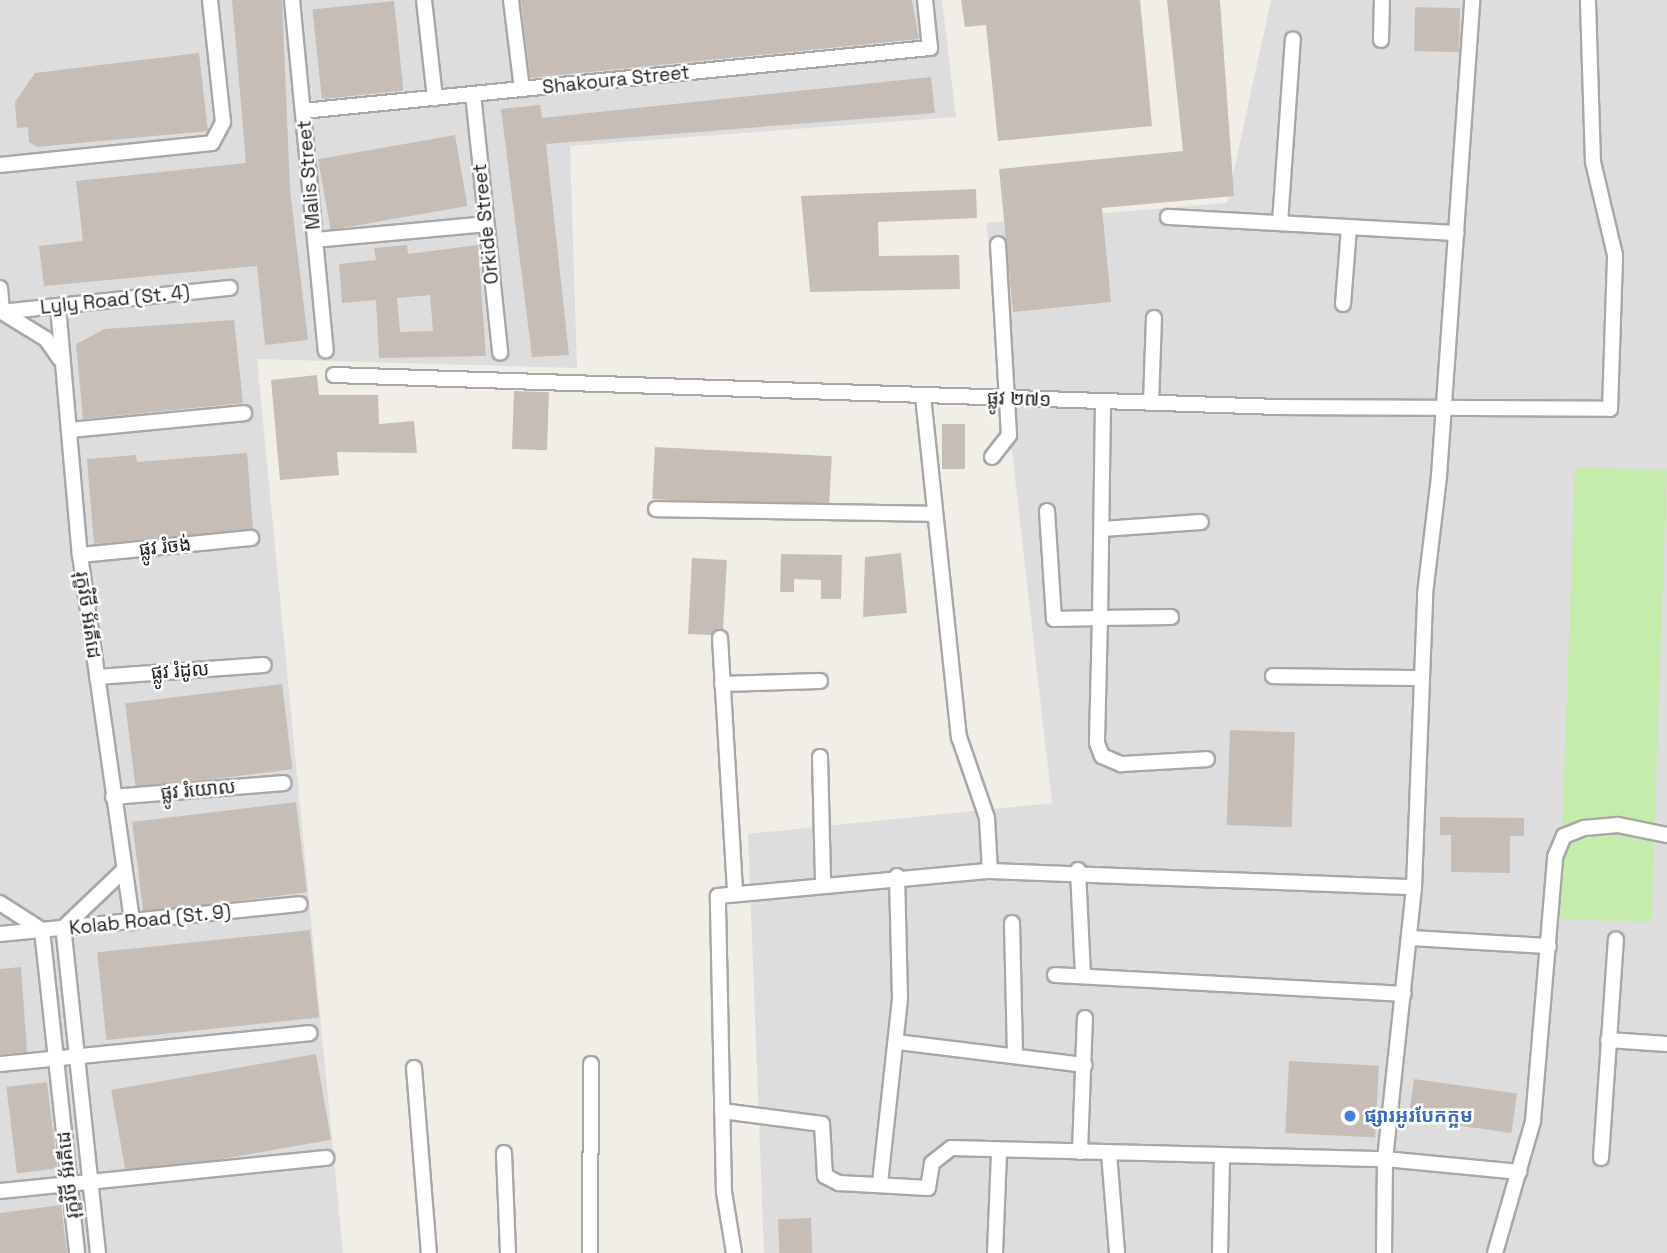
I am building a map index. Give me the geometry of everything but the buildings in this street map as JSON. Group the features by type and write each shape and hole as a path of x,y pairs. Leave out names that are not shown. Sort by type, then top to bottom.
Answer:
{"street":[{"path":"0,165 212,143 223,122 210,0"},
{"name":"Malis Street","path":"292,0 326,350"},
{"path":"424,0 435,98"},
{"path":"511,0 522,89"},
{"name":"Shakoura Street","path":"303,111 930,48 925,0"},
{"path":"1381,40 1382,0"},
{"path":"1384,1253 1385,1159 1415,887 1422,678 1457,233 1472,0"},
{"name":"ផ្លូវ ២៧១","path":"334,375 597,380 1103,402 1442,405 1596,413 1610,410 1615,398 1615,254 1593,163 1588,0"},
{"path":"1280,223 1293,39"},
{"name":"Orkide Street","path":"473,94 500,353"},
{"path":"1168,217 1457,233"},
{"path":"315,240 486,224"},
{"path":"1343,304 1349,227"},
{"path":"992,457 1009,435 998,244"},
{"path":"0,288 1,312 46,339 63,364"},
{"name":"Lyly Road (St. 4)","path":"1,312 230,288"},
{"name":"រុក្ខវិថី អ័រគីដេ","path":"58,306 80,555 131,922"},
{"path":"1151,403 1154,318"},
{"path":"923,396 959,737 987,818 990,871"},
{"path":"1103,402 1103,529 1097,743 1102,756 1121,764 1207,759"},
{"path":"69,430 244,413"},
{"path":"656,509 934,514"},
{"path":"1047,511 1054,619 1171,617"},
{"path":"1103,529 1201,522"},
{"name":"ផ្លូវ រំចង់","path":"80,555 251,538"},
{"path":"720,638 735,892"},
{"name":"ផ្លូវ រំដូល","path":"97,677 264,665"},
{"path":"1273,676 1422,678"},
{"path":"722,684 820,681"},
{"path":"820,757 823,883"},
{"name":"ផ្លូវ រំយោល","path":"113,797 283,783"},
{"path":"1495,1253 1533,1121 1555,858 1564,836 1618,825 1667,835"},
{"path":"63,928 124,870"},
{"path":"734,1253 722,1111 716,903 735,892 897,876 1078,870 1415,887"},
{"path":"1078,870 1083,975"},
{"path":"880,1183 897,1042 897,876"},
{"path":"0,903 41,930"},
{"name":"Kolab Road (St. 9)","path":"0,934 300,904"},
{"path":"1012,923 1015,1054"},
{"name":"រុក្ខវិថី អ័រគីដេ","path":"63,928 98,1253"},
{"name":"រុក្ខវិថី អ័រគីដេ","path":"41,930 77,1253"},
{"path":"1409,938 1549,946"},
{"path":"1601,1158 1616,940"},
{"path":"1055,975 1403,994"},
{"path":"1080,1152 1085,1018"},
{"path":"0,1064 309,1032"},
{"path":"1608,1040 1667,1044"},
{"path":"897,1042 1015,1054 1085,1065"},
{"path":"590,1253 591,1064"},
{"path":"414,1068 429,1253"},
{"path":"722,1111 822,1124 829,1181 928,1188 939,1152 1080,1152 1385,1159 1519,1172"},
{"path":"504,1153 508,1253"},
{"path":"996,1253 999,1153"},
{"path":"1109,1153 1117,1253"},
{"path":"1220,1253 1222,1155"},
{"path":"0,1191 326,1158"}],"shaded area":[{"path":"0,0 942,0 956,117 570,146 577,368 257,359 343,1253 0,1253"},
{"path":"1271,0 1667,0 1667,1253 764,1253 748,834 1052,803 986,223 1227,203"}],"green space":[{"path":"1575,467 1667,470 1651,922 1559,919"}],"place":[{"name":"ផ្សារអូរបែកក្អម","path":"1350,1116"}]}
